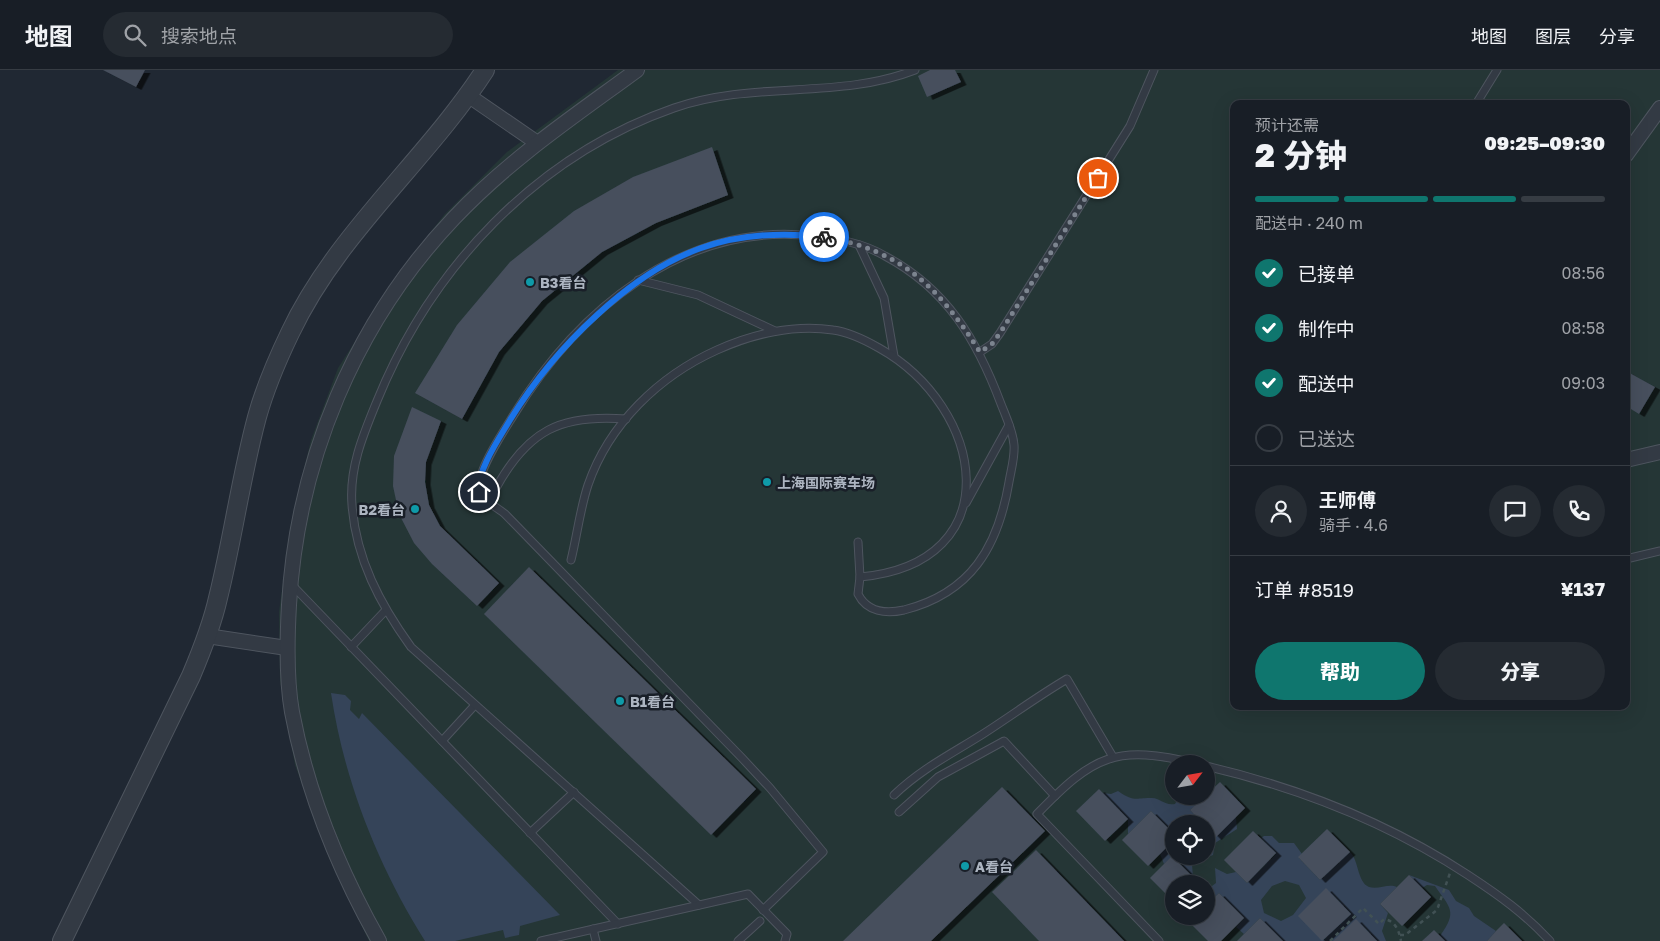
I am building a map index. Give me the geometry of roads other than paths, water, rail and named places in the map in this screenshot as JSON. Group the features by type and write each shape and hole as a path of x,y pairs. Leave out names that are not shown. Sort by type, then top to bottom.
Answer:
{"street":[{"path":"62,941 191,676 207,636 218,599 257,416 271,376 291,331 311,295 355,232 469,96 485,70"},
{"path":"379,941 343,869 307,775 292,710 287,648 290,583 296,528 309,474 348,374 373,324 398,286 453,219 482,190 536,142 637,70"},
{"path":"469,96 536,142"},
{"path":"1630,149 1660,108"},
{"path":"1630,459 1660,452"},
{"path":"207,636 287,648"}],"lane":[{"path":"699,905 411,647 386,610 370,581 355,532 352,503 353,470 360,443 397,355 415,321 453,267 502,213 582,152 622,130 675,108 722,96 764,90 864,84 915,70"},
{"path":"980,352 992,344 1000,333 1126,133 1154,70"},
{"path":"1478,100 1497,70"},
{"path":"763,910 823,852 748,764 505,514 481,494 479,489 485,466 504,430 540,376 584,327 638,280 684,254 736,239 783,234 823,237 860,245 885,255 920,279 952,310 980,352 1009,425 1014,446 1002,516 988,550 964,579 943,594 920,605 888,613 870,606 860,598 858,588 860,577 858,542"},
{"path":"860,245 884,298 894,356"},
{"path":"638,280 698,294 775,332"},
{"path":"571,560 588,487 594,471 609,441 652,391 676,372 726,345 775,332 801,328 835,330 854,336 894,356 928,386 952,423 965,460 967,478 963,508"},
{"path":"479,489 496,488 515,457 538,436 550,429 583,418 626,419"},
{"path":"860,577 897,570 931,555 951,532 1009,425"},
{"path":"1630,558 1660,551"},
{"path":"290,583 618,924"},
{"path":"351,647 386,610"},
{"path":"894,795 920,772 942,757 987,731 1067,678 1113,757"},
{"path":"442,741 475,705"},
{"path":"899,812 938,777 1004,742 1055,796"},
{"path":"1159,941 1037,814 1085,770 1113,757 1129,754 1165,758"},
{"path":"1215,768 1255,778 1335,805 1408,838 1514,905 1550,941"},
{"path":"530,833 574,792"},
{"path":"541,941 748,894 786,934 785,941"},
{"path":"738,941 760,921"},
{"path":"593,930 596,941"}],"water":[{"path":"331,693 345,695 351,701 350,710 359,719 362,713 560,915 520,926 519,935 505,938 503,930 455,941 425,941 392,883 365,822 345,758"},
{"path":"1118,791 1131,798 1155,798 1165,803 1165,805 1196,805 1190,810 1195,815 1165,815 1165,825 1151,811 1128,834 1128,819 1103,793 1111,794"},
{"path":"1236,817 1237,829 1215,843 1215,824"},
{"path":"1272,836 1279,843 1294,843 1302,854 1299,858 1320,880 1350,852 1355,860 1362,881 1369,887 1397,887 1380,904 1388,913 1382,931 1386,941 1283,941 1260,918 1244,934 1236,927 1244,918 1219,893 1215,897 1215,868 1227,874 1236,872 1247,883 1276,854 1261,838","holes":["1285,881 1299,885 1306,898 1293,915 1281,921 1264,913 1261,900 1272,886"]},
{"path":"1165,849 1164,864 1160,854"},
{"path":"1182,865 1192,865 1193,875"},
{"path":"1409,875 1449,890 1456,901 1469,908 1474,916 1496,931 1487,941 1445,941 1440,936 1449,921 1450,910 1448,905 1435,886 1427,885 1422,888"}],"place":[{"name":"B3看台","path":"530,282"},
{"name":"上海国际赛车场","path":"767,482"},
{"name":"B2看台","path":"415,509"},
{"name":"B1看台","path":"620,701"},
{"name":"A看台","path":"965,866"}]}
